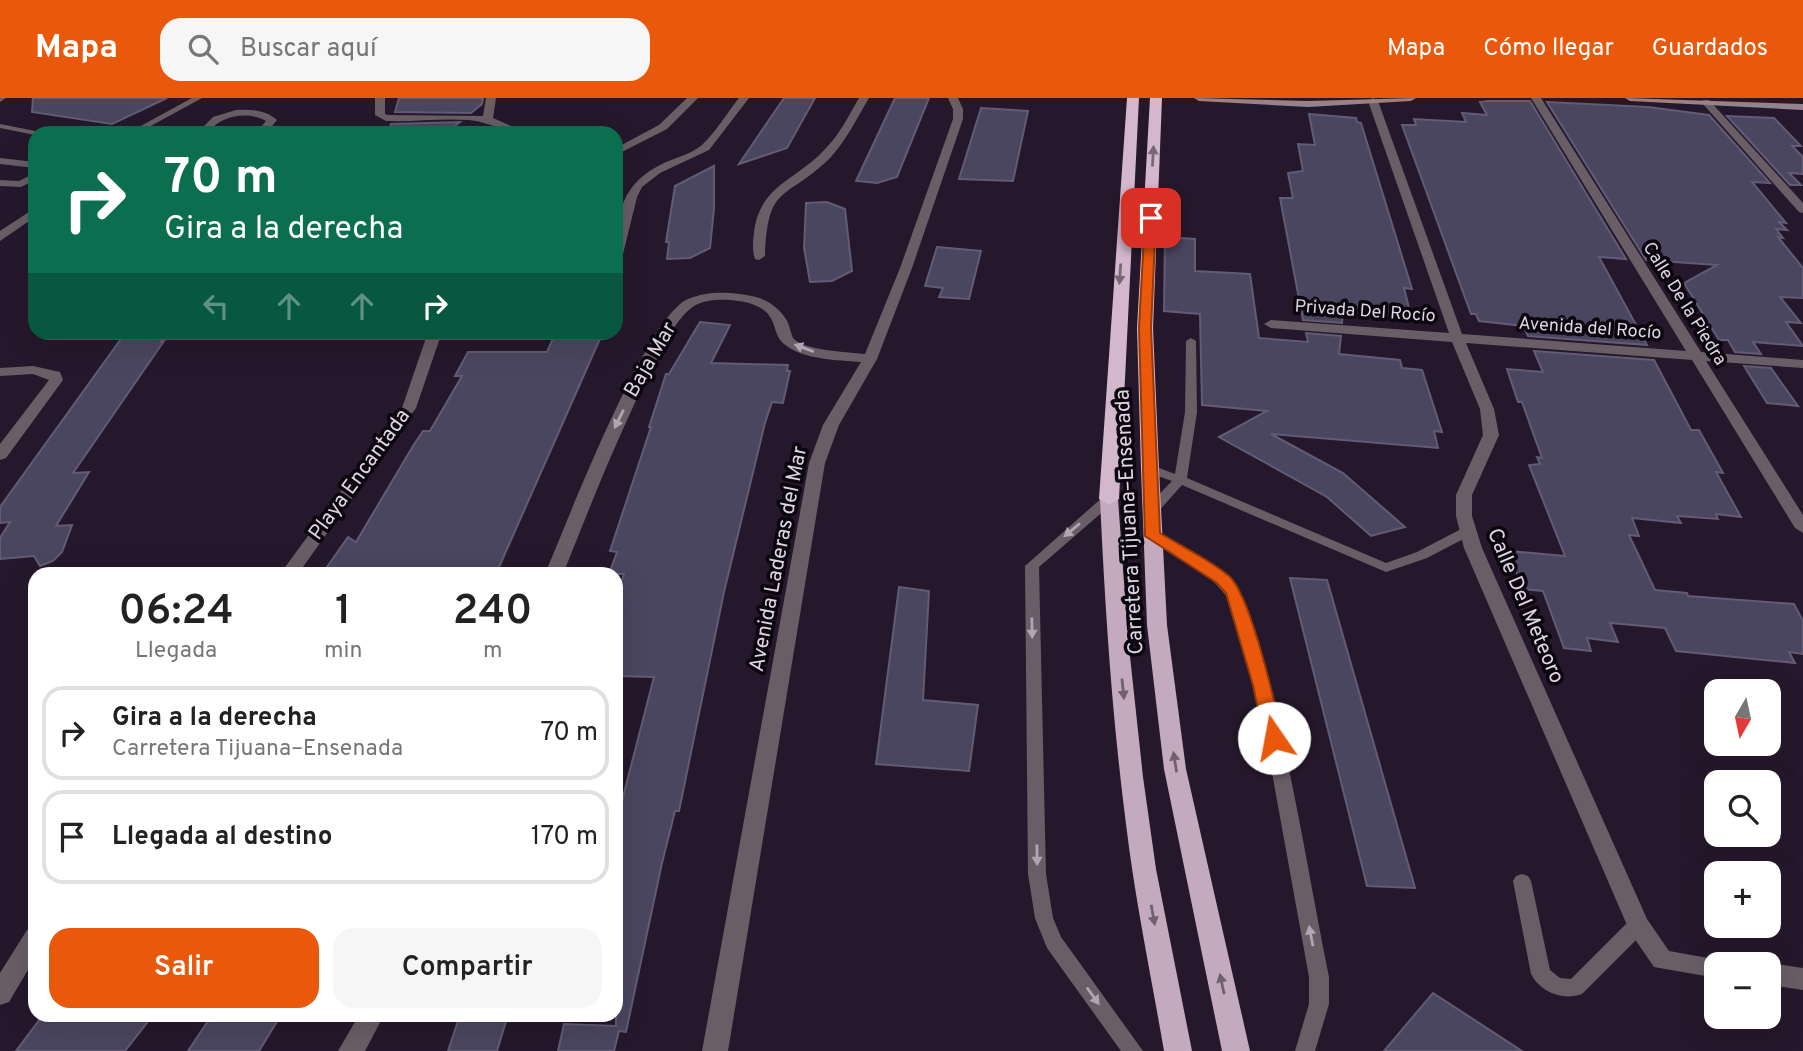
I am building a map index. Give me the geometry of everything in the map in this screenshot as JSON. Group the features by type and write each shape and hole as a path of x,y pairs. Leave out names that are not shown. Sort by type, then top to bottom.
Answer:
{"highway":[{"path":"1109,499 1133,103"},
{"name":"Carretera Tijuana–Ensenada","path":"1156,104 1145,328 1157,625 1175,769 1236,1051"},
{"name":"Carretera Tijuana–Ensenada","path":"1109,499 1116,622 1129,752 1144,867 1178,1051"}],"main road":[{"path":"1199,98 1296,104 1411,98"},
{"path":"1629,98 1803,107"}],"street":[{"path":"380,98 380,115 400,118 450,115 488,119 505,126"},
{"path":"488,119 491,98"},
{"path":"623,148 663,127 693,98"},
{"path":"623,230 631,197 637,185 656,170 705,148 744,98"},
{"path":"759,256 760,228 765,205 772,194 826,155 864,98"},
{"name":"Avenida Laderas del Mar","path":"715,1051 817,463 831,425 870,359 906,268 958,119 958,109 953,98"},
{"name":"Calle De la Piedra","path":"1536,98 1803,528"},
{"name":"Calle Del Meteoro","path":"1373,101 1457,338 1487,409 1491,435 1464,495 1464,516 1473,548 1638,925 1662,960 1704,966"},
{"path":"1706,102 1803,211"},
{"path":"206,126 213,121 236,115 260,114 272,120 267,126"},
{"path":"391,126 400,118"},
{"path":"0,237 28,216"},
{"name":"Baja Mar","path":"557,567 621,414 667,327 691,302 705,297 721,296 756,301 774,312 781,321 787,340 798,347 827,354 870,359"},
{"name":"Privada Del Rocío","path":"1271,324 1457,338"},
{"name":"Avenida del Rocío","path":"1457,338 1803,364"},
{"name":"Playa Encantada","path":"294,567 410,408 418,386 420,364 431,340"},
{"path":"0,372 33,370 55,375 56,380 0,455"},
{"path":"0,994 28,948"},
{"path":"1781,976 1803,979"},
{"path":"351,1051 368,1022"}],"lane":[{"path":"145,126 198,98"},
{"path":"0,126 28,132"},
{"path":"0,161 28,164"},
{"path":"0,183 21,184 28,180"},
{"path":"1152,510 1180,480 1191,412 1191,341"},
{"path":"1150,469 1386,568 1422,555 1468,531"},
{"path":"1109,499 1032,566 1037,874 1044,918 1054,942 1133,1051"},
{"path":"1152,536 1223,579 1233,591 1240,607 1269,712 1319,977 1319,1004 1305,1051"},
{"path":"1522,881 1541,974 1548,982 1561,988 1576,988 1638,925"}],"building":[{"path":"33,98 167,98 112,124 32,112"},
{"path":"399,98 483,98 482,104 471,113 395,112"},
{"path":"784,98 815,98 787,148 739,164"},
{"path":"895,98 929,98 897,177 877,183 856,181"},
{"path":"1530,101 1626,259 1599,257 1647,345 1528,336 1523,326 1479,321 1476,314 1471,314 1402,125 1416,125 1414,119 1466,122 1462,113 1487,115 1480,102"},
{"path":"1547,102 1648,107 1709,115 1770,183 1752,182 1786,223 1779,222 1787,230 1776,229 1783,238 1778,237 1803,268 1803,298 1780,297 1801,323 1786,322 1803,346 1753,342 1761,354 1735,352 1728,340 1719,340 1684,283 1717,265 1646,260"},
{"path":"981,108 1028,111 1013,181 959,179"},
{"path":"1309,114 1356,118 1357,122 1361,123 1412,289 1404,288 1410,312 1405,312 1406,317 1343,312 1342,323 1303,320 1280,198 1293,198 1288,173 1303,171 1298,144 1315,145"},
{"path":"1727,116 1774,118 1801,146 1792,146 1803,157 1803,174 1789,173 1801,185 1790,185"},
{"path":"460,122 455,126 390,126"},
{"path":"714,166 710,248 690,258 667,259 669,242 666,242 675,186"},
{"path":"827,202 845,209 852,271 832,281 810,282 804,248 806,203"},
{"path":"1165,237 1195,239 1195,271 1250,274 1259,338 1308,342 1306,333 1341,336 1339,354 1400,360 1402,368 1422,370 1442,432 1434,431 1438,448 1271,434 1343,473 1405,527 1371,536 1327,497 1219,437 1267,411 1202,405 1200,314 1164,311"},
{"path":"937,247 981,251 969,299 939,297 943,288 925,286"},
{"path":"700,322 730,325 711,363 788,365 787,371 790,371 783,403 772,402 765,423 724,592 679,811 675,811 662,863 626,1032 619,1031 614,1051 558,1051 564,1024 616,1026 616,1022 623,1022 623,797 654,677 623,676 624,574 623,567 612,567 617,552 610,551 666,374 669,374"},
{"path":"120,340 164,341 73,473 89,472 56,526 72,525 62,552 53,561 40,566 34,556 0,559 0,538 10,522 0,523 0,507"},
{"path":"552,340 599,340 499,567 327,567 348,537 356,542 423,431 430,431 462,376 455,376 468,352 547,352"},
{"path":"1534,351 1654,360 1691,430 1699,430 1723,473 1716,472 1741,517 1716,514 1718,519 1677,516 1681,523 1632,518 1639,536 1629,535 1655,590 1687,593 1688,596 1794,604 1803,621 1803,654 1789,652 1795,663 1676,651 1665,628 1610,623 1618,642 1587,638 1591,651 1564,648 1543,591 1522,589 1509,551 1565,556 1529,465 1540,464 1537,457 1542,458 1507,369 1543,372"},
{"path":"1744,366 1771,368 1798,406 1767,403"},
{"path":"1290,578 1327,580 1415,888 1367,886"},
{"path":"899,587 929,591 923,700 978,705 969,771 876,764"},
{"path":"1433,993 1522,1051 1384,1051"},
{"path":"38,1022 148,1022 125,1051 16,1051"},
{"path":"207,1022 277,1022 259,1051 188,1051"},
{"path":"458,1022 506,1022 497,1051 448,1051"}],"route":[{"path":"1151,218 1145,328 1152,536 1223,579 1233,591 1240,607 1274,738"}]}
